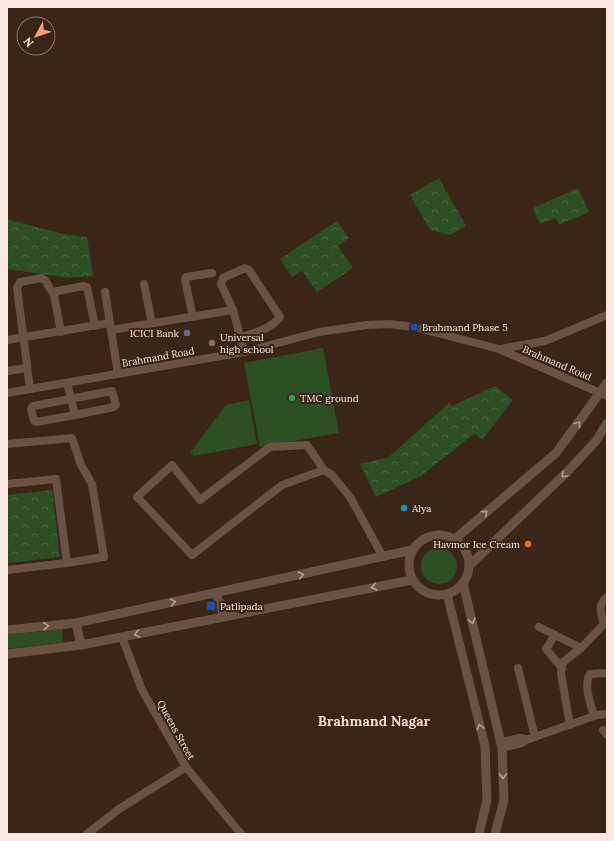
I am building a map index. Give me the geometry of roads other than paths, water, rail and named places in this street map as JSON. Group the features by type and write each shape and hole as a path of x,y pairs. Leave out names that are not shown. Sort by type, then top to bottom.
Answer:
{"street":[{"path":"241,337 258,332 277,321 280,317 249,270 245,268 223,278 221,281 221,286 233,310 244,352"},
{"path":"193,317 184,280 186,277 212,273"},
{"path":"30,389 17,288 20,282 42,278 45,280 54,295 60,332"},
{"path":"144,284 152,323"},
{"path":"54,295 57,291 84,286 87,287 95,326"},
{"path":"105,292 118,374"},
{"path":"7,340 95,326 152,323 233,310"},
{"name":"Brahmand Road","path":"499,349 545,341 607,315"},
{"name":"Brahmand Road","path":"7,393 244,352 319,332 367,325 389,324 418,328 499,349 604,394"},
{"path":"7,371 27,368"},
{"path":"67,383 75,415"},
{"path":"455,539 556,453 604,394 607,383"},
{"path":"112,391 114,393 116,405 114,407 75,415 36,422 34,421 31,409 33,406 112,391"},
{"path":"470,565 568,471 596,441 607,423"},
{"path":"7,444 72,438 81,465 92,484 104,557 7,570"},
{"path":"324,470 282,485 192,555 137,497 172,465 200,500 270,447 307,445 324,470 332,475 350,497 383,557"},
{"path":"7,484 56,478 67,563"},
{"path":"431,535 446,535 455,539 466,550 470,565 468,574 463,583 456,590 447,594 437,595 427,593 419,588 412,580 409,565 412,550 418,542 431,535"},
{"path":"7,630 76,623 412,550"},
{"path":"7,654 81,645 412,580"},
{"path":"463,583 502,745 504,800 495,834"},
{"path":"216,593 224,617"},
{"path":"447,594 486,746 487,800 479,834"},
{"path":"570,726 561,674 562,663 606,623 600,608 602,601 607,597"},
{"path":"76,623 81,645"},
{"path":"539,627 580,648"},
{"path":"555,635 546,649 562,668"},
{"name":"Queens Street","path":"86,834 120,809 186,767 142,690 122,637"},
{"path":"518,668 535,736"},
{"path":"594,716 588,693 588,678 590,674 607,673"},
{"path":"502,745 520,738 526,740 570,726 594,716 607,714"},
{"path":"186,767 241,834"}],"place":[{"name":"Brahmand Phase 5","path":"414,327"},
{"name":"ICICI Bank","path":"187,333"},
{"name":"Universal high school","path":"212,343"},
{"name":"TMC ground","path":"292,398"},
{"name":"Alya","path":"404,508"},
{"name":"Havmor Ice Cream","path":"528,544"},
{"name":"Patlipada","path":"211,606"}],"district":[{"name":"Brahmand Nagar","path":"374,721"}]}
